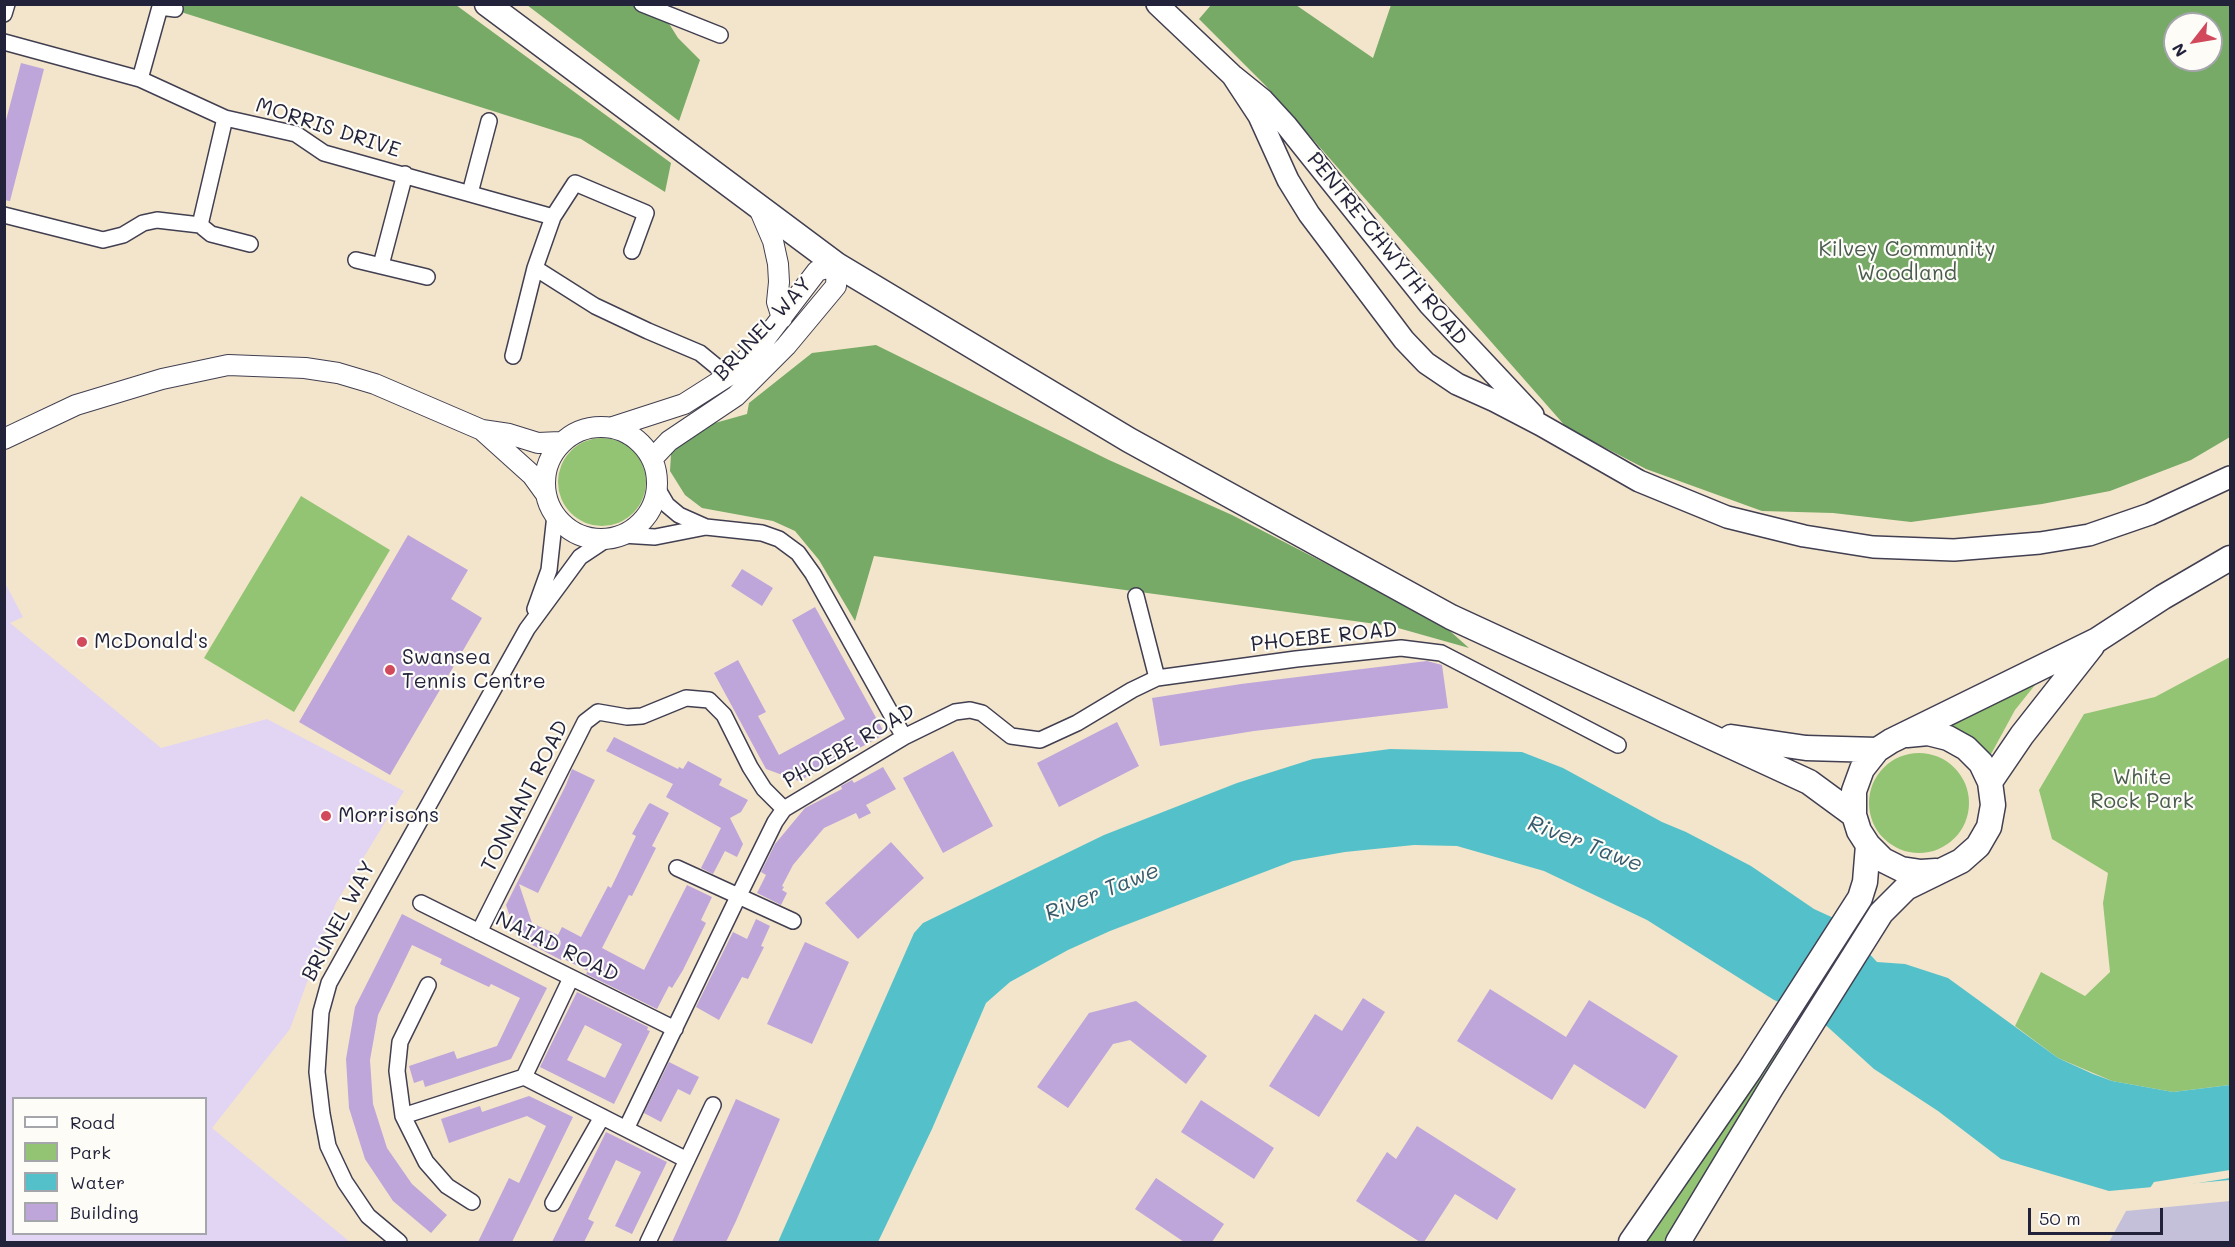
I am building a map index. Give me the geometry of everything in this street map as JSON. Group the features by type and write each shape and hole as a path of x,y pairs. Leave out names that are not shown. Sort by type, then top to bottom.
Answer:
{"main road":[{"path":"487,4 837,264 1130,440 1450,616 1809,782 1854,814"},
{"name":"PENTRE-CHWYTH ROAD","path":"1156,4 1232,75 1263,100 1286,125 1429,304 1477,357 1515,394 1541,425"},
{"name":"PENTRE-CHWYTH ROAD","path":"1232,75 1259,116 1288,180 1310,214 1404,340 1426,363 1457,384 1541,425 1639,481 1727,517 1804,536 1873,547 1954,550 2040,543 2089,535 2150,514 2230,477"},
{"path":"1941,870 1921,872 1901,869 1883,860 1868,845 1859,831 1854,814 1854,791 1862,769 1877,750 2097,640 2163,597 2230,558"},
{"path":"1990,782 2022,735 2097,640"},
{"path":"1705,733 1806,748 1877,750"},
{"path":"1678,1242 1881,913 1906,888 1961,861 1978,846 1989,827 1993,805 1990,782 1981,763 1966,748 1948,738 1928,733 1907,735"},
{"path":"1631,1242 1749,1071 1860,898 1865,882 1868,845"}],"street":[{"path":"4,14 7,4"},
{"path":"642,4 720,35"},
{"path":"140,79 160,7 175,9"},
{"name":"MORRIS DRIVE","path":"4,42 140,79 225,118 296,134 324,153 553,217"},
{"path":"200,225 225,118"},
{"path":"470,193 489,121"},
{"name":"MORRIS DRIVE","path":"381,265 405,174"},
{"path":"513,356 536,268 553,217 575,183 646,213 632,250"},
{"path":"758,206 773,241 778,264 777,302 782,318"},
{"path":"4,215 103,240 123,235 143,223 157,220 200,225 211,234 250,244"},
{"path":"356,260 427,277"},
{"name":"BRUNEL WAY","path":"613,427 684,404 728,376 759,347 817,271 837,264 836,286 786,346 736,396 678,434 652,459"},
{"path":"536,268 596,306 648,331 700,352 728,376"},
{"path":"4,439 76,405 162,379 228,365 305,368 338,373 375,384 482,430 509,434 538,443 560,442"},
{"path":"545,493 544,475 550,458 560,442 576,431 594,426 613,427 628,433 642,444 652,459 657,488 667,505 679,515 706,527"},
{"path":"482,430 532,475 545,493 555,515 562,524 577,534 591,539 656,537 706,527 762,533 779,539 798,553 813,574 904,737"},
{"path":"614,537 635,527 646,516 657,488"},
{"name":"BRUNEL WAY","path":"527,629 549,570 555,515"},
{"name":"BRUNEL WAY","path":"399,1242 368,1216 345,1182 328,1146 317,1072 321,1012 329,982 527,629 580,557 614,537"},
{"path":"1136,596 1157,678"},
{"name":"PHOEBE ROAD","path":"626,1129 775,822 784,809 904,737 955,712 970,710 982,713 1011,736 1040,740 1077,723 1157,678 1296,659 1401,648 1441,653 1618,745"},
{"name":"TONNANT ROAD","path":"479,932 585,722 598,712 627,717 642,716 686,698 709,700 724,715 750,767 764,789 784,809"},
{"path":"677,868 793,921"},
{"name":"NAIAD ROAD","path":"421,903 675,1029"},
{"path":"524,1077 571,978"},
{"path":"428,985 400,1042 397,1071 403,1116 426,1162 447,1186 472,1202"},
{"path":"403,1116 524,1077 687,1161"},
{"path":"648,1242 713,1105"},
{"path":"553,1203 602,1117"}],"shaded area":[{"path":"4,581 23,617 10,623 161,748 267,719 404,791 336,903 290,1029 212,1128 350,1242 5,1242"},
{"path":"2230,1201 2230,1242 2109,1242 2126,1211"}],"green space":[{"path":"159,5 456,5 671,163 665,192 581,139"},
{"path":"527,5 642,5 663,14 678,38 700,60 679,121"},
{"name":"Kilvey Community Woodland","path":"1211,5 1296,5 1373,58 1391,5 2230,5 2230,437 2191,460 2110,491 2042,504 1911,522 1833,513 1762,511 1646,469 1567,428 1265,85 1199,19"},
{"path":"876,345 1109,460 1232,515 1441,623 1469,648 1391,626 874,556 855,621 819,560 795,531 773,521 702,508 685,495 670,471 671,454 686,440 715,423 747,414 749,403 812,353"},
{"path":"602,438 619,441 633,451 643,465 646,482 643,499 633,513 619,523 602,526 585,523 571,513 561,499 558,482 561,465 571,451 585,441"},
{"path":"301,496 390,550 294,712 204,658"},
{"name":"White Rock Park","path":"2230,657 2230,1085 2173,1092 2112,1081 2058,1058 2015,1026 2041,972 2085,996 2110,972 2103,903 2108,873 2052,839 2039,790 2084,714 2155,697"},
{"path":"2043,675 2015,710 1990,756 1941,721"},
{"path":"1919,753 1947,761 1961,775 1969,803 1961,831 1947,845 1919,853 1891,845 1877,831 1869,803 1877,775 1891,761"},
{"path":"1779,1045 1783,1048 1666,1242 1644,1242"}],"water":[{"name":"River Tawe","path":"1390,749 1522,752 1563,768 1662,822 1751,866 1814,909 1838,920 1877,962 1905,964 1948,978 2058,1058 2112,1081 2173,1092 2230,1085 2230,1180 2109,1191 2001,1159 1938,1111 1874,1069 1820,1020 1774,1000 1647,920 1544,871 1457,846 1414,845 1345,852 1293,861 1110,931 1068,950 1010,982 986,1003 932,1129 878,1242 778,1242 914,933 923,923 1104,835 1237,783 1313,759"}],"pier":[{"path":"2230,1170 2230,1178 2148,1191 2154,1182"}],"building":[{"path":"21,63 44,69 10,201 4,200 4,128"},
{"name":"Swansea Tennis Centre","path":"408,535 468,570 451,599 482,618 390,775 299,722"},
{"path":"742,569 773,588 762,606 731,586"},
{"path":"815,607 885,734 799,781 766,769 714,673 738,660 766,712 758,716 779,755 845,719 792,620"},
{"path":"1427,661 1442,665 1448,708 1254,731 1160,746 1152,698 1241,684"},
{"path":"1117,722 1139,766 1059,807 1037,763"},
{"path":"614,737 678,769 679,767 683,769 688,761 722,779 719,785 748,800 741,812 730,818 743,844 737,857 725,851 713,874 701,868 721,828 666,797 673,784 606,751"},
{"path":"953,751 993,826 943,853 903,778"},
{"path":"883,767 896,789 866,805 871,813 859,819 856,813 824,828 793,865 782,886 784,887 782,890 787,893 781,905 757,893 766,875 761,872 775,844 805,808 842,789 841,786 852,780 854,783"},
{"path":"572,769 595,780 538,893 519,884 532,923 558,935 562,927 581,937 608,886 611,888 636,836 632,834 650,803 669,813 652,846 656,848 602,948 644,970 687,885 712,897 701,920 706,923 683,970 672,988 669,986 657,1009 586,974 588,971 517,937 506,905"},
{"path":"891,842 924,878 858,939 825,903"},
{"path":"402,914 547,988 511,1059 425,1087 423,1080 414,1083 409,1066 454,1051 457,1059 497,1046 520,998 491,984 489,987 440,964 442,959 412,945 378,1015 370,1060 373,1104 387,1148 412,1184 447,1215 431,1233 393,1201 365,1159 349,1108 346,1059 355,1007"},
{"path":"756,919 770,926 761,946 764,947 748,979 742,977 719,1020 696,1007 733,932 747,939"},
{"path":"805,942 849,962 812,1044 767,1024"},
{"path":"1490,989 1566,1037 1589,1000 1678,1056 1645,1109 1574,1064 1552,1100 1457,1041"},
{"path":"577,992 648,1027 647,1030 650,1031 614,1104 540,1067","holes":["585,1025 622,1044 605,1078 567,1060"]},
{"path":"1363,998 1385,1012 1319,1117 1269,1086 1315,1014 1342,1031"},
{"path":"1136,1001 1207,1056 1186,1084 1130,1040 1113,1044 1068,1108 1037,1087 1089,1013"},
{"path":"669,1062 699,1077 690,1095 678,1089 661,1122 644,1113"},
{"path":"529,1096 573,1117 512,1242 478,1242 509,1178 519,1183 546,1126 527,1116 449,1143 441,1119 480,1106 482,1112"},
{"path":"736,1099 780,1119 736,1221 726,1242 672,1242"},
{"path":"1201,1100 1274,1148 1254,1179 1181,1132"},
{"path":"1417,1126 1516,1189 1497,1220 1455,1194 1424,1242 1420,1242 1356,1201 1387,1152 1396,1159"},
{"path":"606,1132 667,1162 632,1234 615,1226 641,1172 616,1160 588,1219 594,1222 584,1242 552,1242"},
{"path":"1156,1178 1224,1224 1212,1242 1184,1242 1135,1209"}],"place":[{"name":"McDonald's","path":"82,642"},
{"name":"Swansea Tennis Centre","path":"390,670"},
{"name":"Morrisons","path":"326,816"}]}
